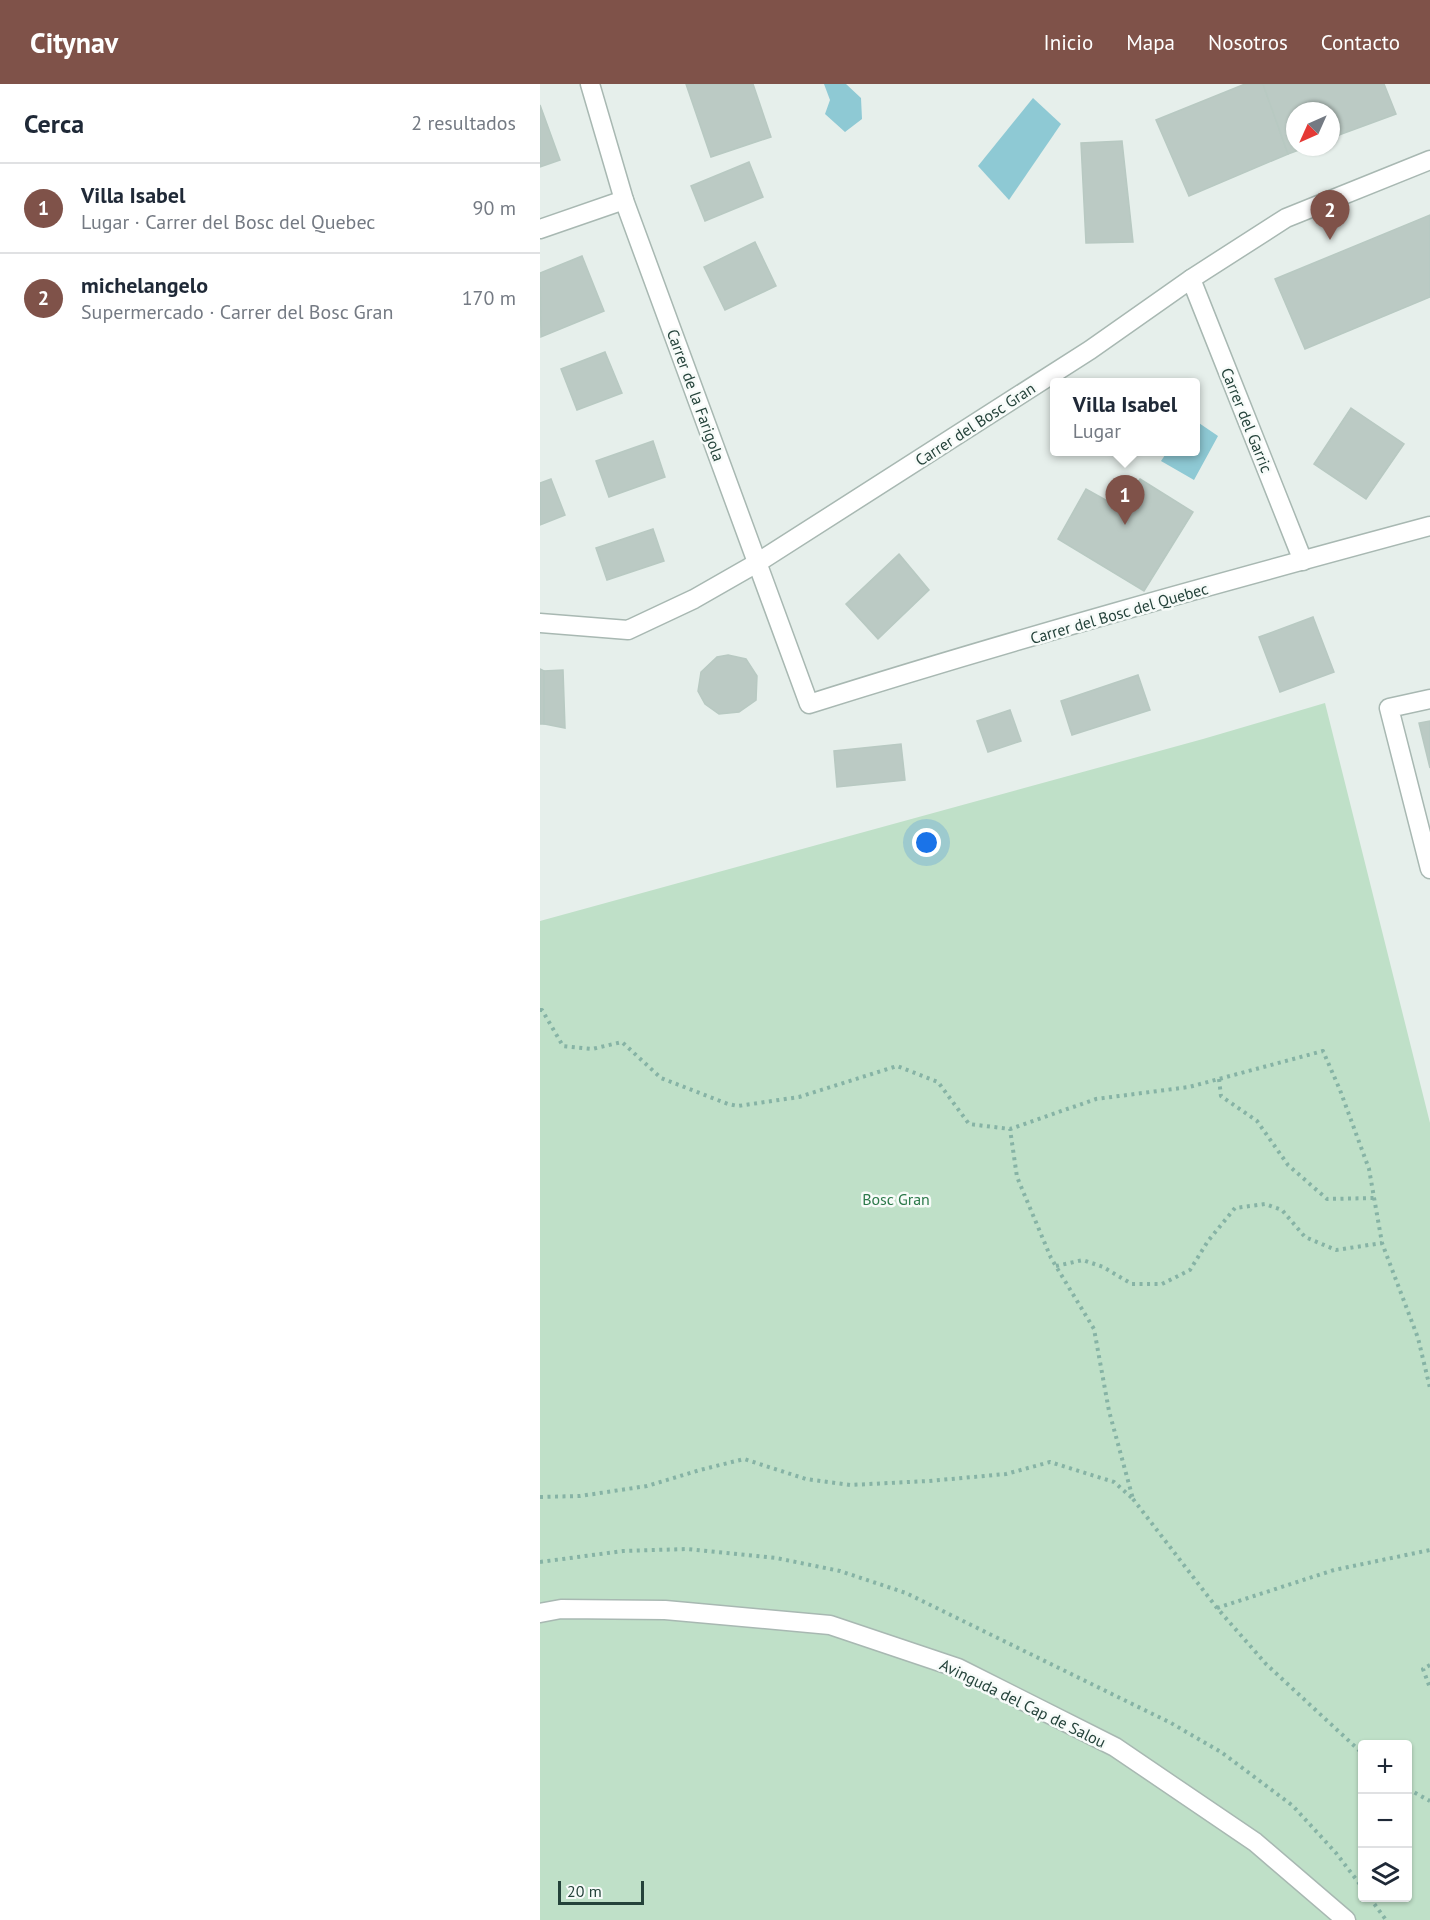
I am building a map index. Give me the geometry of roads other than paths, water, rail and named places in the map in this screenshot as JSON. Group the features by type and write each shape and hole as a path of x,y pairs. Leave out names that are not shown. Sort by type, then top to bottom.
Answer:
{"street":[{"name":"Carrer de la Farigola","path":"590,84 624,200 809,704"},
{"name":"Carrer del Bosc Gran","path":"540,623 628,630 694,599 757,563 1090,350 1191,279 1286,218 1430,160"},
{"path":"540,229 624,200"},
{"name":"Carrer del Garric","path":"1191,279 1303,561"},
{"name":"Carrer del Bosc del Quebec","path":"809,704 909,673 1430,526"},
{"path":"1430,699 1389,708 1430,869"},
{"name":"Avinguda del Cap de Salou","path":"540,1613 561,1609 665,1611 830,1625 958,1668 1114,1747 1255,1842 1346,1920"}],"water":[{"path":"824,84 846,84 861,98 862,119 845,132 825,114 830,100"},
{"path":"1033,98 1061,124 1009,200 978,166"},
{"path":"1200,424 1218,436 1194,480 1161,461 1164,456 1200,456"}],"place":[{"name":"michelangelo","path":"1330,240"},
{"name":"Villa Isabel","path":"1125,525"}],"park label":[{"name":"Bosc Gran","path":"896,1199"}]}
